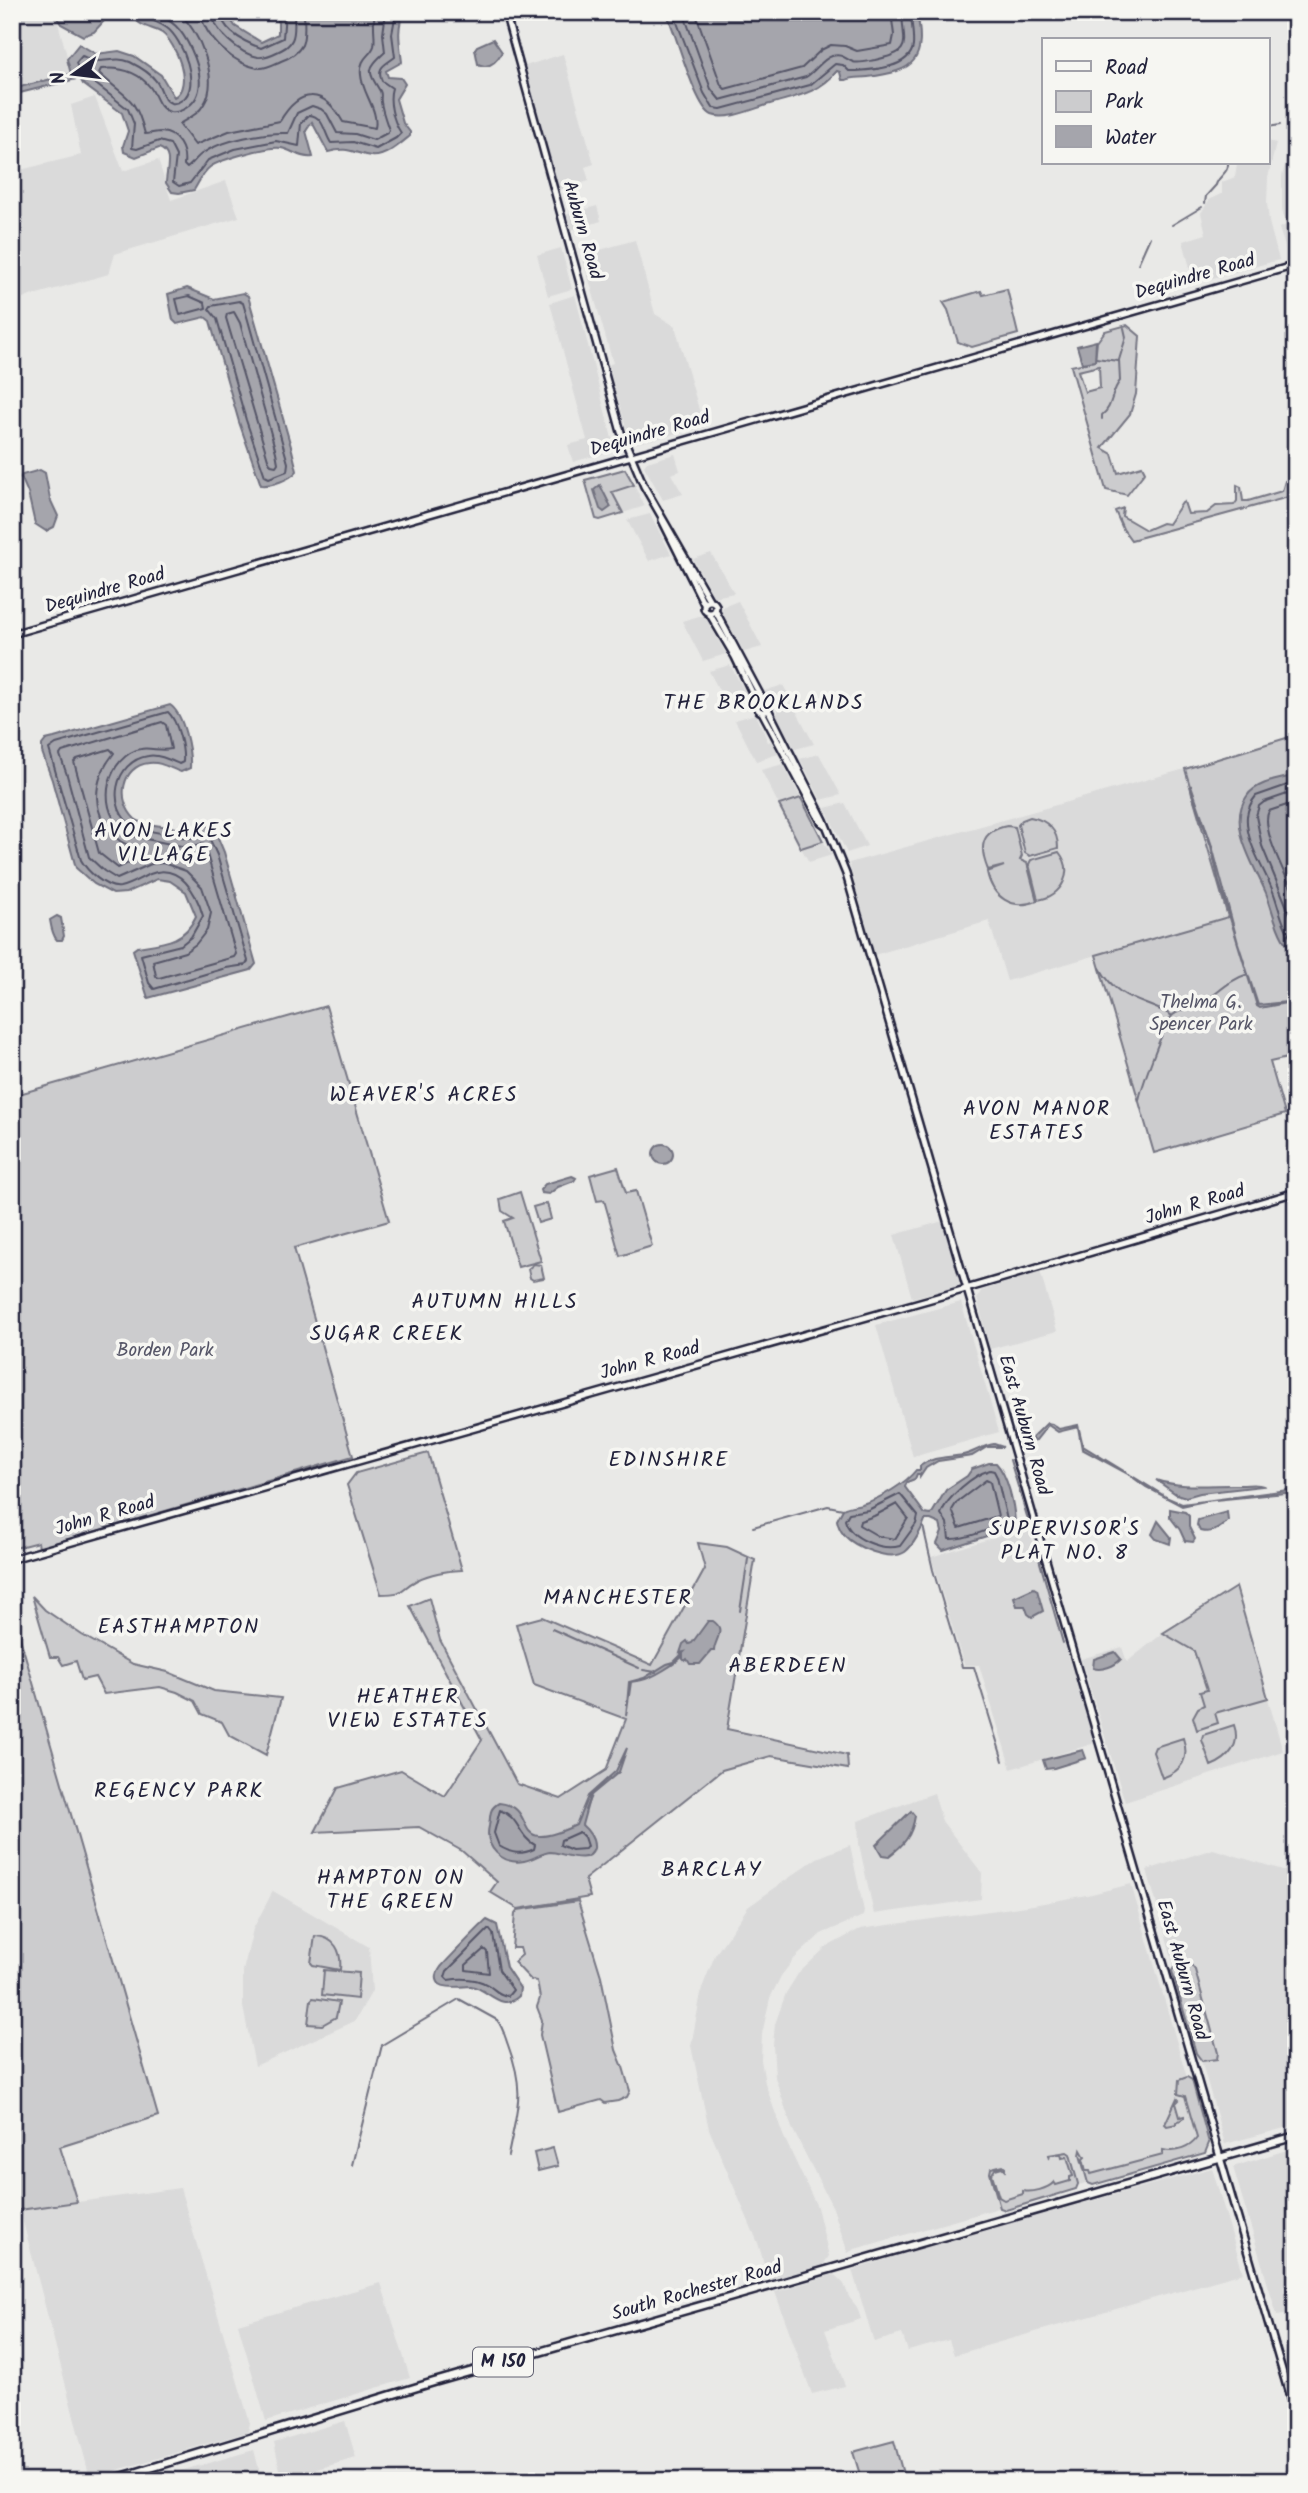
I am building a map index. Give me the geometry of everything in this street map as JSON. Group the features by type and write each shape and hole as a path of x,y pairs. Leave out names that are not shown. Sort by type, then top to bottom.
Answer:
{"main road":[{"name":"Auburn Road","path":"505,12 618,423 630,456"},
{"name":"Dequindre Road","path":"12,634 1296,265"},
{"path":"630,456 707,602 705,610 712,611"},
{"path":"707,602 715,604 712,611"},
{"path":"712,611 760,701 758,709 765,711 768,703 760,701"},
{"name":"East Auburn Road","path":"765,711 825,825 846,874 1296,2418"},
{"name":"John R Road","path":"12,1559 968,1289 1296,1192"},
{"name":"South Rochester Road","path":"107,2481 433,2382 1296,2136"}],"shaded area":[{"path":"12,12 55,12 72,74 12,89"},
{"path":"563,54 594,164 585,167 589,181 559,190 525,66"},
{"path":"95,97 123,171 158,160 171,200 226,181 239,217 115,254 109,274 12,301 12,172 81,155 71,105"},
{"path":"1292,139 1296,139 1296,254 1288,256 1279,228 1286,225 1282,209 1282,176"},
{"path":"1270,142 1276,143 1268,178 1267,203 1279,260 1194,283 1183,241 1206,234 1201,213 1209,200 1222,194 1222,182 1235,177 1237,164 1270,164"},
{"path":"597,206 601,221 568,231 565,215"},
{"path":"635,240 655,314 675,326 704,427 637,443 626,427 608,365 613,363 582,255"},
{"path":"561,248 572,289 548,296 537,255"},
{"path":"575,295 615,450 573,462 568,445 587,440 550,303"},
{"path":"675,454 680,471 671,474 683,494 663,500 644,466 647,462"},
{"path":"634,485 645,506 623,513 612,492"},
{"path":"650,514 671,554 649,561 627,520"},
{"path":"711,553 734,593 714,597 693,559"},
{"path":"738,601 762,647 744,652 721,612 723,607"},
{"path":"705,616 726,654 703,661 682,621"},
{"path":"730,665 750,705 730,711 709,671"},
{"path":"783,685 788,694 771,699 764,691"},
{"path":"792,703 814,744 795,749 775,713 778,712 777,708"},
{"path":"756,714 768,742 771,741 778,754 756,761 735,720"},
{"path":"819,754 841,795 821,800 800,759"},
{"path":"783,764 801,798 779,805 761,770"},
{"path":"1185,769 1228,917 1007,981 989,921 874,955 849,863"},
{"path":"845,803 867,846 847,853 825,808"},
{"path":"823,841 832,855 809,862 801,848"},
{"path":"943,1221 960,1286 912,1298 894,1235"},
{"path":"1040,1271 1057,1331 990,1349 977,1299 981,1291"},
{"path":"961,1302 999,1432 913,1457 876,1325"},
{"path":"1028,1527 1095,1743 1011,1769 979,1665 964,1665 931,1557"},
{"path":"1236,1587 1283,1751 1125,1802 1081,1659 1122,1647 1127,1662 1168,1629"},
{"path":"934,1793 942,1821 982,1873 981,1899 874,1914 859,1844 858,1821"},
{"path":"850,1845 863,1916 821,1934 794,1959 781,1976 770,1998 762,2034 761,2060 765,2083 783,2135 817,2207 829,2256 823,2265 769,2280 758,2243 709,2129 691,2046 702,1988 715,1955 748,1907 817,1858"},
{"path":"1213,1849 1296,1874 1296,2125 1225,2144 1147,1870"},
{"path":"1131,1884 1205,2149 848,2253 833,2208 792,2128 775,2077 775,2024 786,1993 798,1974 825,1948 860,1929 1033,1905"},
{"path":"273,1891 369,1947 372,1991 355,2021 255,2066 243,2007 243,1971 253,1929"},
{"path":"1296,2147 1296,2312 1277,2315 1233,2167"},
{"path":"1212,2168 1243,2273 954,2355 949,2340 908,2351 902,2334 874,2342 852,2270 955,2238"},
{"path":"180,2188 250,2423 248,2432 90,2478 20,2210"},
{"path":"834,2274 844,2284 861,2319 825,2330 845,2386 812,2394 775,2292"},
{"path":"381,2283 410,2378 266,2421 238,2324"},
{"path":"345,2421 356,2458 282,2479 274,2442"},
{"path":"254,2450 262,2481 145,2481"}],"green space":[{"path":"1007,289 1018,334 972,347 958,342 943,302 981,291 983,295"},
{"path":"1127,325 1140,336 1136,394 1130,414 1102,448 1112,454 1118,473 1142,466 1145,472 1127,495 1106,490 1071,366 1095,361 1097,342 1105,331","holes":["1099,366 1100,388 1085,392 1078,371"]},
{"path":"625,469 634,485 612,492 623,513 596,519 585,480"},
{"path":"1296,476 1296,495 1131,540 1115,511 1123,508 1122,516 1146,530 1162,523 1168,524 1184,502 1188,514 1207,513 1216,506 1234,505 1237,501 1237,485 1241,487 1243,501 1248,501 1282,491 1285,481"},
{"name":"Thelma G. Spencer Park","path":"1296,735 1296,1056 1270,1062 1285,1114 1154,1153 1096,955 1228,917 1185,769"},
{"path":"801,798 823,841 801,848 779,805"},
{"path":"1030,817 1042,821 1054,831 1058,848 1030,856 1025,853 1018,825"},
{"path":"1007,826 1015,827 1022,856 1020,860 1027,863 1037,901 1028,904 1004,900 993,888 987,872 1004,866 988,870 983,855 984,842 991,832"},
{"path":"1059,852 1066,867 1064,882 1054,894 1038,900 1029,864 1031,860"},
{"name":"Borden Park","path":"326,1006 389,1221 294,1248 353,1456 39,1548 38,1542 15,1548 12,1539 12,1096"},
{"path":"618,1167 626,1193 636,1191 652,1246 620,1256 604,1200 597,1201 590,1175"},
{"path":"520,1192 541,1261 518,1267 504,1221 513,1218 502,1211 500,1199"},
{"path":"547,1203 551,1219 538,1223 533,1207"},
{"path":"534,1264 541,1265 544,1278 530,1278 528,1269"},
{"path":"428,1453 462,1570 433,1574 417,1580 399,1592 381,1594 347,1485 356,1473"},
{"path":"698,1543 727,1547 755,1560 727,1729 847,1755 848,1769 771,1756 722,1770 585,1879 590,1897 518,1909 490,1892 497,1882 462,1851 419,1827 315,1832 338,1788 401,1770 445,1796 482,1740 410,1606 429,1598 440,1640 517,1784 561,1799 606,1770 626,1719 534,1685 516,1624 542,1617 652,1665 705,1569"},
{"path":"1236,1587 1268,1698 1215,1713 1218,1723 1197,1730 1193,1717 1198,1708 1204,1705 1200,1692 1207,1690 1194,1651 1163,1633"},
{"path":"32,1596 45,1610 82,1635 133,1664 168,1672 214,1691 281,1698 266,1755 229,1735 222,1722 202,1714 195,1701 177,1692 160,1687 104,1694 95,1677 82,1680 76,1661 63,1665 58,1657 50,1657"},
{"path":"12,1610 158,2116 60,2147 77,2202 12,2211"},
{"path":"1234,1725 1235,1745 1228,1755 1211,1766 1202,1740 1203,1735"},
{"path":"1183,1738 1183,1763 1175,1772 1162,1778 1153,1752 1155,1747"},
{"path":"578,1901 601,1976 616,2050 630,2091 627,2097 618,2101 605,2103 601,2100 558,2112 540,2035 542,2020 537,2007 540,1998 537,1981 531,1980 514,1962 522,1955 520,1948 512,1948 515,1914 518,1910"},
{"path":"315,1936 328,1939 336,1946 340,1957 340,1970 311,1963"},
{"path":"1188,1961 1195,1970 1218,2053 1217,2059 1202,2061 1196,2053 1172,1971 1176,1964"},
{"path":"324,1970 359,1973 357,1999 322,1995"},
{"path":"313,1998 339,2002 336,2017 322,2025 308,2024"},
{"path":"1187,2077 1192,2080 1209,2143 1205,2153 1093,2185 1088,2183 1081,2150 1085,2157 1083,2159 1086,2171 1091,2174 1163,2155 1163,2150 1183,2149 1194,2142 1197,2138 1185,2096 1178,2094 1179,2080"},
{"path":"1177,2098 1180,2117 1184,2118 1177,2124 1167,2126 1165,2124"},
{"path":"553,2148 558,2166 538,2171 534,2153"},
{"path":"1067,2152 1070,2154 1078,2184 1076,2189 1006,2210 1000,2208 990,2173 991,2168 1003,2165 1005,2167 1005,2170 1002,2167 995,2169 992,2174 999,2197 1004,2200 1023,2194 1023,2191 1044,2188 1054,2182 1056,2185 1070,2181 1073,2176 1067,2157 1062,2158 1061,2154 1050,2155 1049,2159 1048,2155"},
{"path":"894,2441 905,2481 862,2481 853,2452"}],"water":[{"path":"112,12 94,32 83,36 61,24 54,13"},
{"path":"128,12 226,12 235,26 261,42 278,34 278,12 404,12 399,30 402,62 386,71 388,77 401,78 405,84 396,99 410,136 382,155 371,156 346,150 328,152 312,122 306,131 313,157 304,157 281,148 245,154 210,167 194,190 172,192 166,183 168,158 164,150 159,148 136,157 124,152 123,146 128,131 122,113 83,84 80,78 12,95 12,89 71,74 67,59 79,44 96,54 119,51 134,56 161,75 174,97 180,92 183,75 173,46 162,33 141,24"},
{"path":"666,12 917,12 920,42 914,60 897,71 842,80 840,72 837,71 823,84 807,93 741,113 718,116 712,115 699,99"},
{"path":"493,39 502,52 489,65 478,64 475,49"},
{"path":"187,288 214,299 243,293 248,296 297,471 285,480 261,485 239,422 210,321 205,317 177,324 173,320 168,294"},
{"path":"1096,341 1095,361 1082,363 1077,346"},
{"path":"40,470 45,473 50,499 58,516 54,527 46,531 35,524 28,493 21,477"},
{"path":"600,485 611,507 604,512 600,509 594,490"},
{"path":"170,705 183,724 190,768 181,772 157,763 149,763 132,770 124,785 125,803 129,812 139,822 188,831 200,825 213,826 224,852 256,964 251,970 148,998 133,950 171,940 185,932 196,916 186,892 170,881 157,879 126,893 113,894 94,884 76,868 42,745 46,740"},
{"path":"1296,775 1296,973 1292,952 1280,934 1245,845 1240,820 1241,807 1251,791 1269,782"},
{"path":"1191,785 1212,846 1258,1005 1296,1001 1260,1008 1257,1006 1219,882 1211,846"},
{"path":"57,916 61,918 64,936 62,940 57,940 51,925 50,920"},
{"path":"663,1144 670,1147 673,1154 670,1161 663,1164 656,1161 653,1154 656,1147"},
{"path":"572,1176 576,1178 574,1181 549,1194 541,1193 540,1190 545,1184"},
{"path":"1047,1423 1059,1429 1078,1425 1083,1446 1182,1504 1296,1489 1296,1492 1205,1501 1182,1506 1082,1449 1078,1427 1058,1432 1048,1425 1036,1440 1023,1442 1032,1438"},
{"path":"994,1444 1003,1447 987,1447 972,1456 938,1461 926,1468 920,1477 920,1474 917,1474 905,1487 925,1514 931,1515 946,1490 967,1476 972,1469 996,1463 1004,1475 1012,1499 1015,1522 1009,1529 943,1550 937,1544 942,1532 940,1524 925,1520 908,1549 898,1555 873,1552 849,1540 840,1530 837,1520 843,1509 886,1494 916,1470 920,1470 920,1466 925,1463 967,1454"},
{"path":"1156,1480 1187,1485 1263,1486 1186,1497 1176,1494"},
{"path":"1170,1509 1185,1512 1189,1516 1189,1527 1195,1539 1193,1542 1185,1541 1170,1517"},
{"path":"1227,1512 1228,1521 1222,1526 1212,1531 1200,1531 1198,1520"},
{"path":"1158,1521 1171,1537 1170,1544 1156,1539 1152,1534"},
{"path":"1034,1588 1043,1611 1032,1617 1025,1606 1017,1606 1014,1597"},
{"path":"708,1621 713,1621 719,1628 714,1651 700,1664 690,1664 683,1656 652,1677 631,1682 626,1716 629,1682 644,1678 674,1662 684,1652 680,1653 683,1644 687,1641 692,1643"},
{"path":"1115,1652 1121,1659 1115,1664 1093,1668 1094,1659"},
{"path":"627,1748 619,1772 590,1796 582,1825 593,1841 591,1854 581,1858 550,1852 516,1862 496,1853 488,1834 495,1805 499,1803 512,1806 532,1834 540,1836 554,1834 576,1825 588,1796 616,1771"},
{"path":"1083,1750 1086,1758 1046,1769 1043,1760"},
{"path":"911,1811 915,1816 906,1839 889,1856 882,1855 876,1845"},
{"path":"487,1920 497,1925 506,1967 520,1988 519,1996 513,2001 501,2001 471,1986 444,1986 437,1980 441,1967"}],"waterway":[{"path":"1270,127 1280,125"},
{"path":"1292,131 1296,129"},
{"path":"1205,203 1206,196 1228,164"},
{"path":"1172,225 1202,207"},
{"path":"1138,264 1150,237"},
{"path":"1102,419 1120,381 1119,360 1126,337 1124,328"},
{"path":"1096,358 1118,361"},
{"path":"1100,968 1122,993 1171,1015"},
{"path":"1139,1100 1159,1042 1173,1015 1203,1003 1231,982 1248,974"},
{"path":"1010,1460 1029,1523"},
{"path":"753,1527 828,1506 843,1509"},
{"path":"923,1526 962,1667 974,1667 1003,1761"},
{"path":"1035,1545 1063,1643"},
{"path":"740,1611 748,1559"},
{"path":"552,1629 639,1668"},
{"path":"643,1670 656,1672"},
{"path":"585,1810 592,1793"},
{"path":"352,2165 382,2045 459,1999 497,2020 514,2062 518,2101 508,2156"},
{"path":"12,2353 15,2388 20,2404 12,2427"}],"district":[{"name":"THE BROOKLANDS","path":"764,703"},
{"name":"AVON LAKES VILLAGE","path":"164,843"},
{"name":"WEAVER'S ACRES","path":"424,1095"},
{"name":"AVON MANOR ESTATES","path":"1037,1121"},
{"name":"AUTUMN HILLS","path":"495,1302"},
{"name":"SUGAR CREEK","path":"387,1334"},
{"name":"EDINSHIRE","path":"669,1460"},
{"name":"SUPERVISOR'S PLAT NO. 8","path":"1065,1541"},
{"name":"MANCHESTER","path":"618,1598"},
{"name":"EASTHAMPTON","path":"179,1627"},
{"name":"ABERDEEN","path":"788,1666"},
{"name":"HEATHER VIEW ESTATES","path":"408,1709"},
{"name":"REGENCY PARK","path":"179,1791"},
{"name":"BARCLAY","path":"712,1870"},
{"name":"HAMPTON ON THE GREEN","path":"391,1890"}]}
